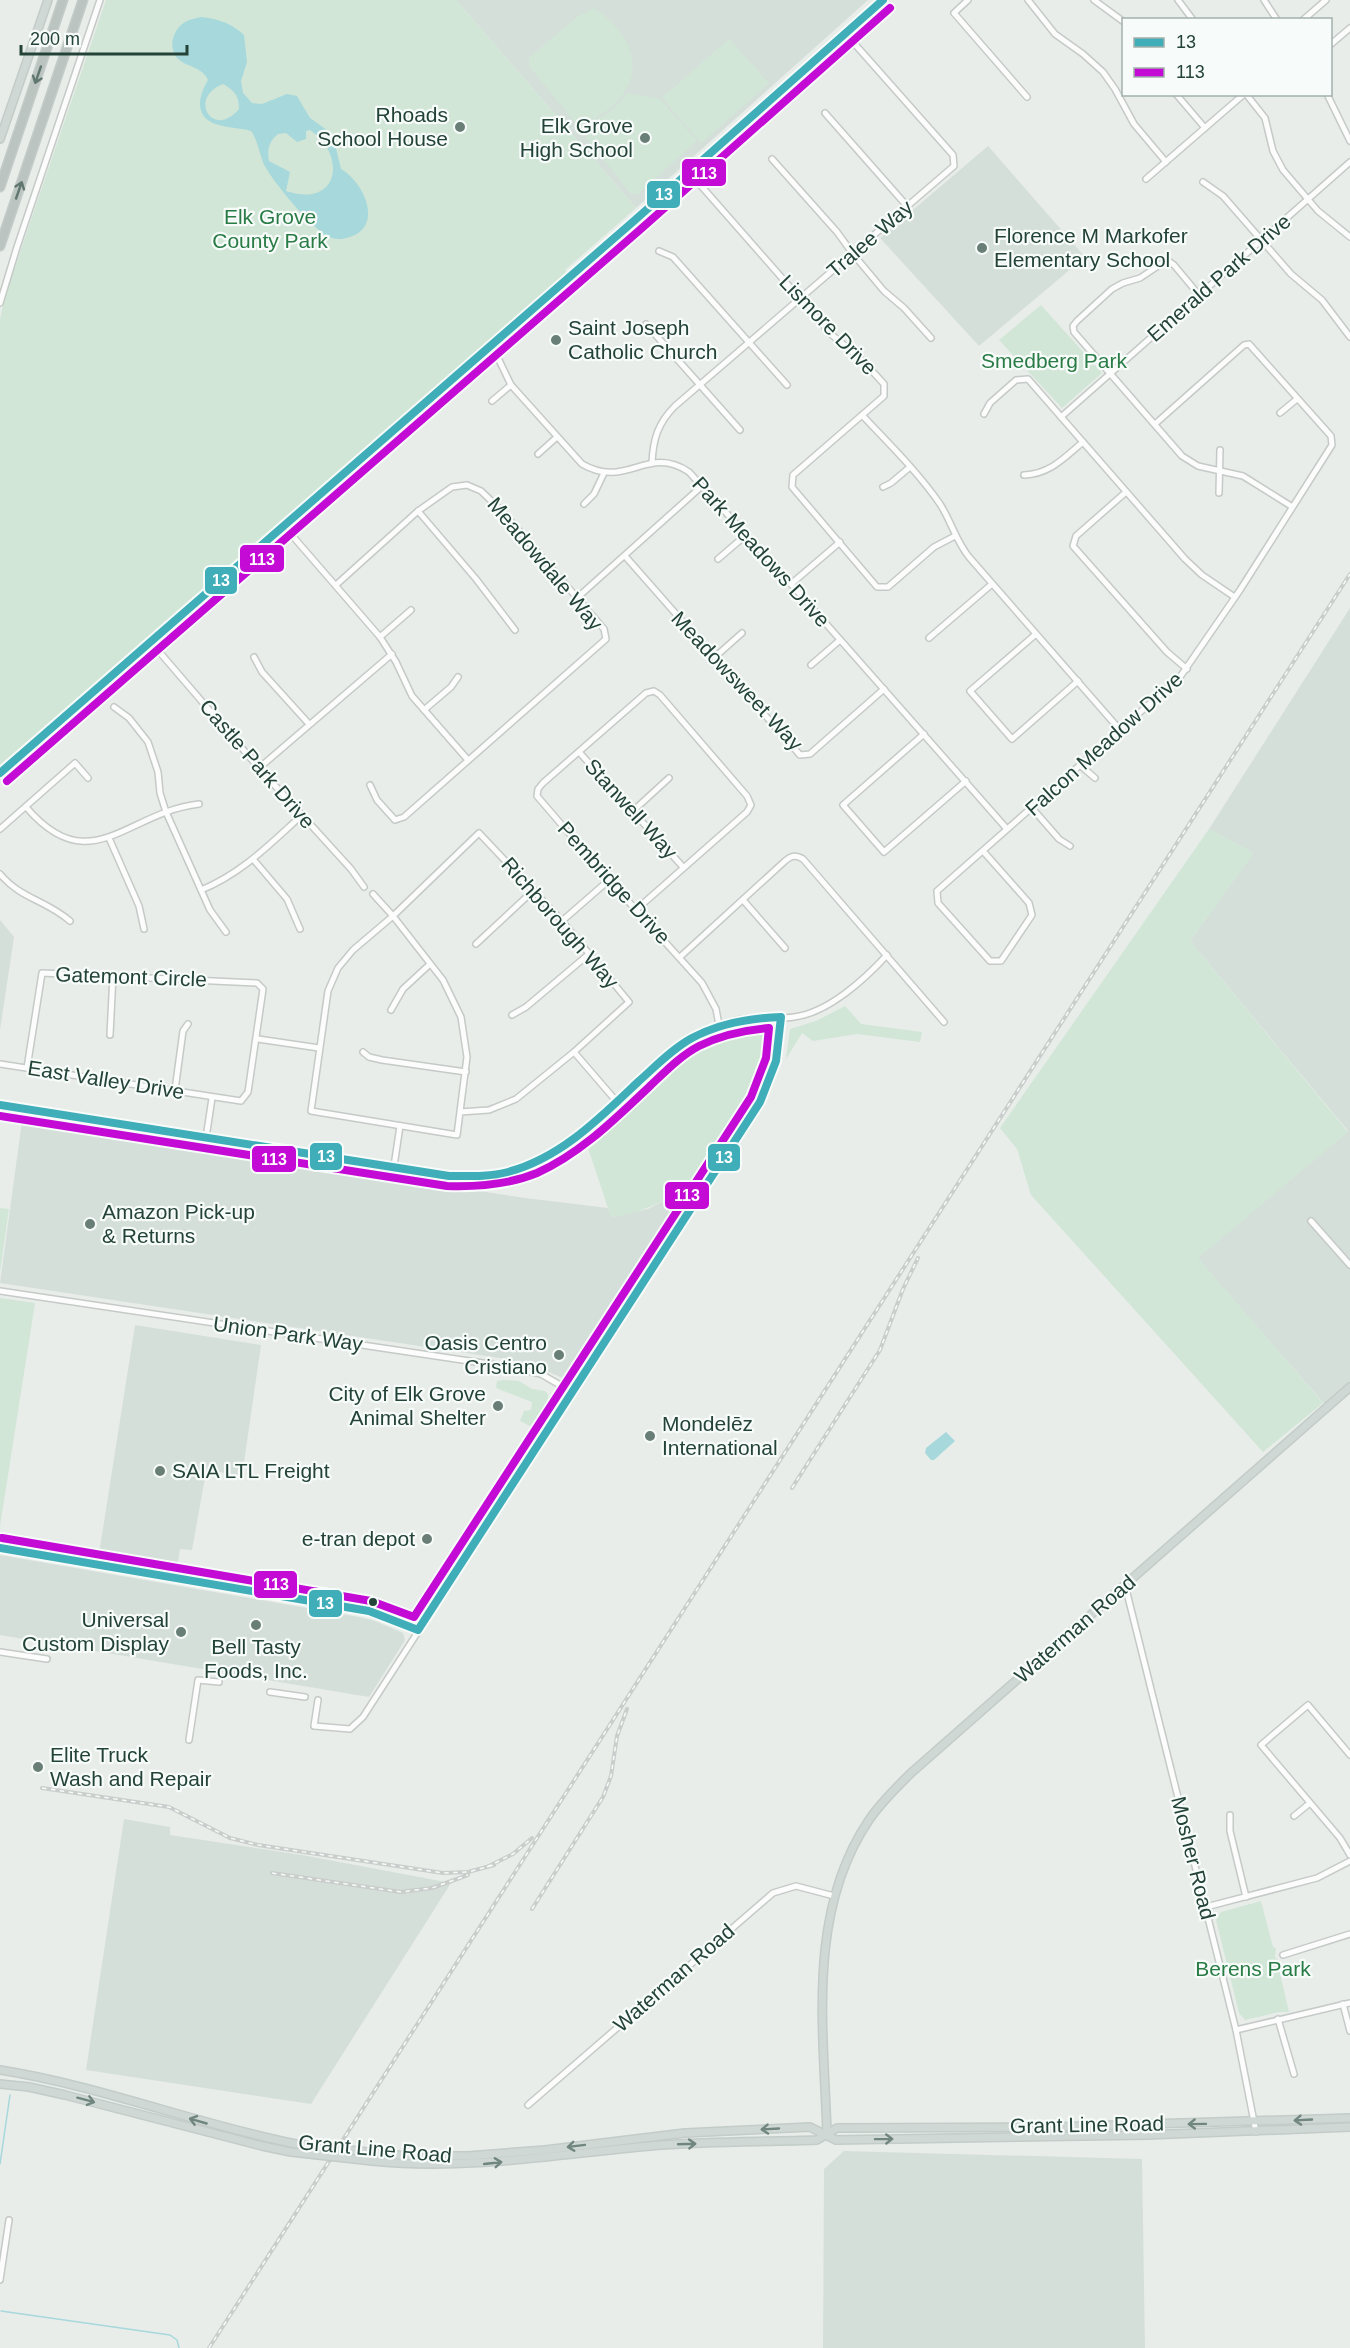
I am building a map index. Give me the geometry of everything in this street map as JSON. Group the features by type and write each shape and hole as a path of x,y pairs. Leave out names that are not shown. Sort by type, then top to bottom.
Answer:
{"highway":[{"path":"0,187 63,0"},
{"path":"0,246 83,0"}],"main road":[{"path":"0,138 48,0"},
{"path":"0,773 883,0"},
{"name":"Waterman Road","path":"827,2135 822,1982 825,1941 834,1896 855,1844 869,1820 887,1796 911,1773 1350,1387"},
{"name":"Grant Line Road","path":"0,2070 88,2089 254,2136 296,2144 408,2156 468,2156 544,2150 685,2133 810,2127 836,2140 1256,2132 1350,2127"},
{"name":"Grant Line Road","path":"0,2085 29,2087 65,2095 291,2152 372,2161 439,2165 482,2164 664,2145 816,2140 837,2128 1051,2127 1350,2118"}],"street":[{"path":"0,303 100,0"},
{"path":"968,0 954,13 1027,97"},
{"path":"1028,0 1055,34 1083,54 1102,72 1115,89 1134,124 1166,162"},
{"path":"1094,0 1122,21"},
{"path":"1178,0 1192,18"},
{"path":"1264,0 1276,18"},
{"path":"1305,18 1326,0"},
{"path":"1332,43 1350,28"},
{"name":"Tralee Way","path":"652,463 653,446 660,424 675,406 954,166 953,155 845,33"},
{"path":"1178,96 1205,128"},
{"path":"1146,179 1243,96"},
{"path":"1247,96 1265,118 1270,145 1279,164 1308,200 1350,237"},
{"path":"1328,96 1350,141"},
{"path":"825,113 907,206"},
{"path":"772,159 837,232 884,291 904,308 931,338"},
{"name":"Emerald Park Drive","path":"1061,417 1350,162"},
{"name":"Lismore Drive","path":"689,172 836,340 862,360 884,384 884,396 793,475 792,487 877,587 888,587 929,551 955,536"},
{"path":"1203,182 1223,196 1292,274 1322,300 1350,337"},
{"path":"659,251 673,258 787,386"},
{"path":"1199,295 1167,260 1140,278 1122,283 1112,289 1077,321 1073,329 1187,460 1205,468 1243,476 1291,506"},
{"path":"646,324 740,430"},
{"name":"Falcon Meadow Drive","path":"983,851 1029,903 1032,915 1001,961 990,961 938,903 937,891 1007,829 1081,766 1187,669 1332,445 1331,436 1249,344 1244,345 1155,424"},
{"path":"488,347 502,365 511,385 582,464 604,472 598,489 584,504"},
{"path":"984,414 990,403 1016,380 1028,379 1193,567 1233,596"},
{"path":"492,402 511,385"},
{"path":"1280,413 1297,399"},
{"path":"862,415 910,467 941,506 963,550 1120,730"},
{"path":"538,454 557,436"},
{"path":"1024,475 1040,473 1052,468 1083,442"},
{"path":"1219,493 1220,450"},
{"name":"Park Meadows Drive","path":"604,472 622,473 652,463 667,462 684,469 791,584 1007,829"},
{"path":"883,487 910,467"},
{"name":"Meadowdale Way","path":"336,585 418,511 452,488 467,485 476,487 502,511 604,629 606,639 468,760"},
{"path":"578,597 702,486"},
{"path":"1126,492 1076,536 1072,546 1167,652 1187,669"},
{"path":"418,511 476,579 515,630"},
{"path":"283,525 380,637 392,654 408,691 468,760 404,817 394,820 377,800 370,785"},
{"path":"718,559 746,535"},
{"path":"791,584 840,542"},
{"name":"Meadowsweet Way","path":"625,556 800,754 810,754 884,689"},
{"path":"929,638 992,584"},
{"path":"380,637 411,610"},
{"path":"715,657 742,633"},
{"path":"1036,634 970,691 1012,739 1078,681"},
{"path":"811,665 840,640"},
{"name":"Castle Park Drive","path":"150,641 301,816 351,869 364,887"},
{"path":"259,768 392,654"},
{"path":"254,657 262,672 309,724"},
{"path":"424,710 451,687 458,677"},
{"path":"579,752 646,693 654,691 660,695 747,796 752,805 747,812 637,909"},
{"path":"114,707 129,718 148,742 158,772 160,794 166,812 213,916 226,932"},
{"path":"924,734 843,805 884,852 966,781"},
{"name":"Stanwell Way","path":"579,752 683,867"},
{"name":"Pembridge Drive","path":"579,752 540,785 536,792 537,796 708,991 716,1009 719,1025"},
{"path":"0,829 75,763 88,778"},
{"path":"1081,766 1095,778"},
{"path":"633,811 669,778"},
{"path":"26,807 45,828 62,838 89,842 109,838 175,808 199,804"},
{"path":"1032,808 1059,839 1070,846"},
{"path":"201,890 225,880 253,859 301,816"},
{"name":"Richborough Way","path":"393,916 479,833 562,921 629,1002 574,1052 510,1103 489,1110 460,1112"},
{"path":"109,838 139,906 144,928"},
{"path":"680,957 791,856 797,856 803,859 944,1022"},
{"path":"253,859 287,899 300,929"},
{"path":"0,874 16,890 51,907 70,921"},
{"path":"562,921 609,880"},
{"path":"476,944 534,890"},
{"path":"373,894 393,916 450,992 461,1017 466,1043 466,1072 457,1135 311,1111 328,991 333,975 353,950 393,916"},
{"path":"743,900 784,948"},
{"path":"512,1015 531,1004 589,954"},
{"path":"0,1105 465,1178 513,1172 534,1164 555,1152 617,1101 672,1051 691,1038 719,1025 750,1018 806,1014 829,1005 887,955"},
{"path":"391,1010 403,989 429,965"},
{"name":"Gatemont Circle","path":"27,1068 42,973 256,982 263,989 258,1039"},
{"path":"110,1035 113,975"},
{"path":"318,1700 314,1726 350,1729 363,1717 760,1102 776,1061 781,1017"},
{"path":"175,1090 183,1031 188,1024"},
{"path":"258,1039 319,1048"},
{"name":"East Valley Drive","path":"0,1064 241,1101 248,1092 258,1039"},
{"path":"363,1052 375,1059 466,1072"},
{"path":"574,1052 617,1101"},
{"name":"East Valley Drive","path":"206,1138 212,1098"},
{"path":"394,1166 400,1126"},
{"path":"1311,1221 1350,1265"},
{"name":"Union Park Way","path":"0,1291 504,1366 541,1374 572,1392"},
{"path":"0,1548 369,1611 418,1630"},
{"name":"Mosher Road","path":"1125,1585 1236,2030 1256,2122 1256,2132"},
{"path":"0,1652 47,1659"},
{"path":"189,1740 198,1680 219,1682"},
{"path":"270,1692 305,1697"},
{"path":"1350,1755 1308,1705 1261,1745 1340,1838 1350,1855"},
{"path":"1294,1816 1310,1803"},
{"path":"1230,1815 1230,1831 1246,1897"},
{"path":"1206,1907 1317,1878 1350,1861"},
{"name":"Waterman Road","path":"528,2105 773,1893 796,1886 834,1896"},
{"path":"1283,1955 1350,1934"},
{"path":"1236,2030 1350,2003"},
{"path":"1343,2004 1350,2031"},
{"path":"1278,2019 1294,2074"},
{"path":"0,2280 9,2220"}],"shaded area":[{"name":"Elk Grove High School","path":"456,0 868,0 636,208"},
{"name":"Florence M Markofer Elementary School","path":"988,146 1085,257 979,346 880,238"},
{"path":"1350,608 1350,1387 1327,1407 1197,1258 1348,1131 1190,941 1253,853 1209,829"},
{"path":"0,920 14,937 0,1030"},
{"path":"22,1121 525,1198 608,1208 612,1217 648,1209 663,1201 689,1183 709,1159 713,1160 572,1379 567,1380 538,1367 506,1359 0,1283"},
{"path":"135,1325 261,1345 242,1476 208,1470 206,1472 192,1550 180,1549 177,1568 99,1554"},
{"path":"0,1555 359,1617 403,1633 405,1640 369,1697 0,1635"},
{"path":"124,1819 170,1827 170,1835 302,1855 451,1883 311,2104 86,2070"},
{"path":"844,2151 1142,2159 1145,2348 823,2348 824,2169"}],"green space":[{"name":"Elk Grove County Park","path":"106,0 456,0 636,208 565,270 568,273 0,765 0,320 4,299"},
{"path":"594,8 613,24 625,40 632,56 632,73 627,88 616,103 600,115 578,126 529,66 529,58 577,17"},
{"path":"729,39 769,83 701,143 662,98"},
{"path":"627,93 660,99 697,141 638,194 631,194 578,127 606,115"},
{"name":"Smedberg Park","path":"1041,305 1102,373 1062,408 999,340"},
{"path":"1209,829 1254,853 1190,941 1348,1132 1198,1258 1323,1403 1263,1452 1031,1195 1017,1149 1000,1128"},
{"path":"845,1006 861,1024 922,1032 920,1042 857,1034 813,1041 802,1033 786,1059 790,1029 816,1021"},
{"path":"766,1025 771,1029 770,1048 760,1082 743,1114 713,1160 709,1159 700,1171 678,1191 654,1205 611,1217 585,1139 688,1052 710,1039 736,1030"},
{"path":"0,1208 9,1209 0,1272"},
{"path":"0,1298 35,1303 0,1526"},
{"path":"497,1381 519,1381 532,1389 545,1391 548,1394 547,1403 538,1418 536,1429 520,1421 524,1411 531,1410 532,1402 496,1388"},
{"name":"Berens Park","path":"1261,1901 1273,1947 1276,1948 1275,1957 1280,1963 1278,1965 1289,2012 1245,2020 1239,2013 1216,1920 1221,1912"}],"water":[{"path":"201,17 224,22 244,35 247,62 241,81 243,93 252,103 262,104 287,94 297,96 310,118 327,130 335,144 341,169 357,184 367,204 366,224 360,231 341,239 325,234 286,196 264,163 251,131 214,123 203,115 200,109 201,95 208,80 202,72 177,58 172,43 175,32 182,24","holes":["223,84 235,94 239,109 229,117 220,120 213,118 205,106 212,90","310,130 322,140 329,152 333,164 332,176 327,186 318,192 304,194 286,191 290,172 269,161 269,146 278,134 286,133 297,142 306,139 306,131"]},
{"path":"946,1432 955,1441 934,1460 931,1460 925,1453 926,1448"}],"waterway":[{"path":"0,2164 10,2095"},
{"path":"1,2311 170,2335 177,2340 179,2348"}],"railway":[{"path":"209,2348 1350,574"},
{"path":"792,1488 880,1350 903,1289 918,1258"},
{"path":"532,1909 603,1797 611,1776 617,1736 627,1709"},
{"path":"42,1788 169,1807 230,1838 258,1845 443,1873 468,1872 494,1865"},
{"path":"487,1867 513,1854 532,1838"},
{"path":"272,1873 401,1892 432,1888 468,1875"}],"transit line":[{"name":"13","path":"0,773 635,220 883,0"},
{"name":"113","path":"7,781 642,228 890,8"},
{"name":"13","path":"0,1105 449,1176 494,1175 527,1166 563,1147 595,1122 671,1052 692,1038 735,1022 781,1017 776,1061 760,1102 418,1630 369,1611 0,1548"},
{"name":"113","path":"0,1116 447,1186 493,1184 537,1173 568,1156 610,1123 679,1059 699,1046 733,1034 769,1028 766,1058 751,1097 414,1617 371,1601 2,1538"}],"place":[{"name":"Rhoads School House","path":"460,127"},
{"name":"Elk Grove High School","path":"645,138"},
{"name":"Florence M Markofer Elementary School","path":"982,248"},
{"name":"Saint Joseph Catholic Church","path":"556,340"},
{"name":"Amazon Pick-up & Returns","path":"90,1224"},
{"name":"Oasis Centro Cristiano","path":"559,1355"},
{"name":"City of Elk Grove Animal Shelter","path":"498,1406"},
{"name":"Mondelēz International","path":"650,1436"},
{"name":"SAIA LTL Freight","path":"160,1471"},
{"name":"e-tran depot","path":"427,1539"},
{"name":"Bell Tasty Foods, Inc.","path":"256,1625"},
{"name":"Universal Custom Display","path":"181,1632"},
{"name":"Elite Truck Wash and Repair","path":"38,1767"}]}
